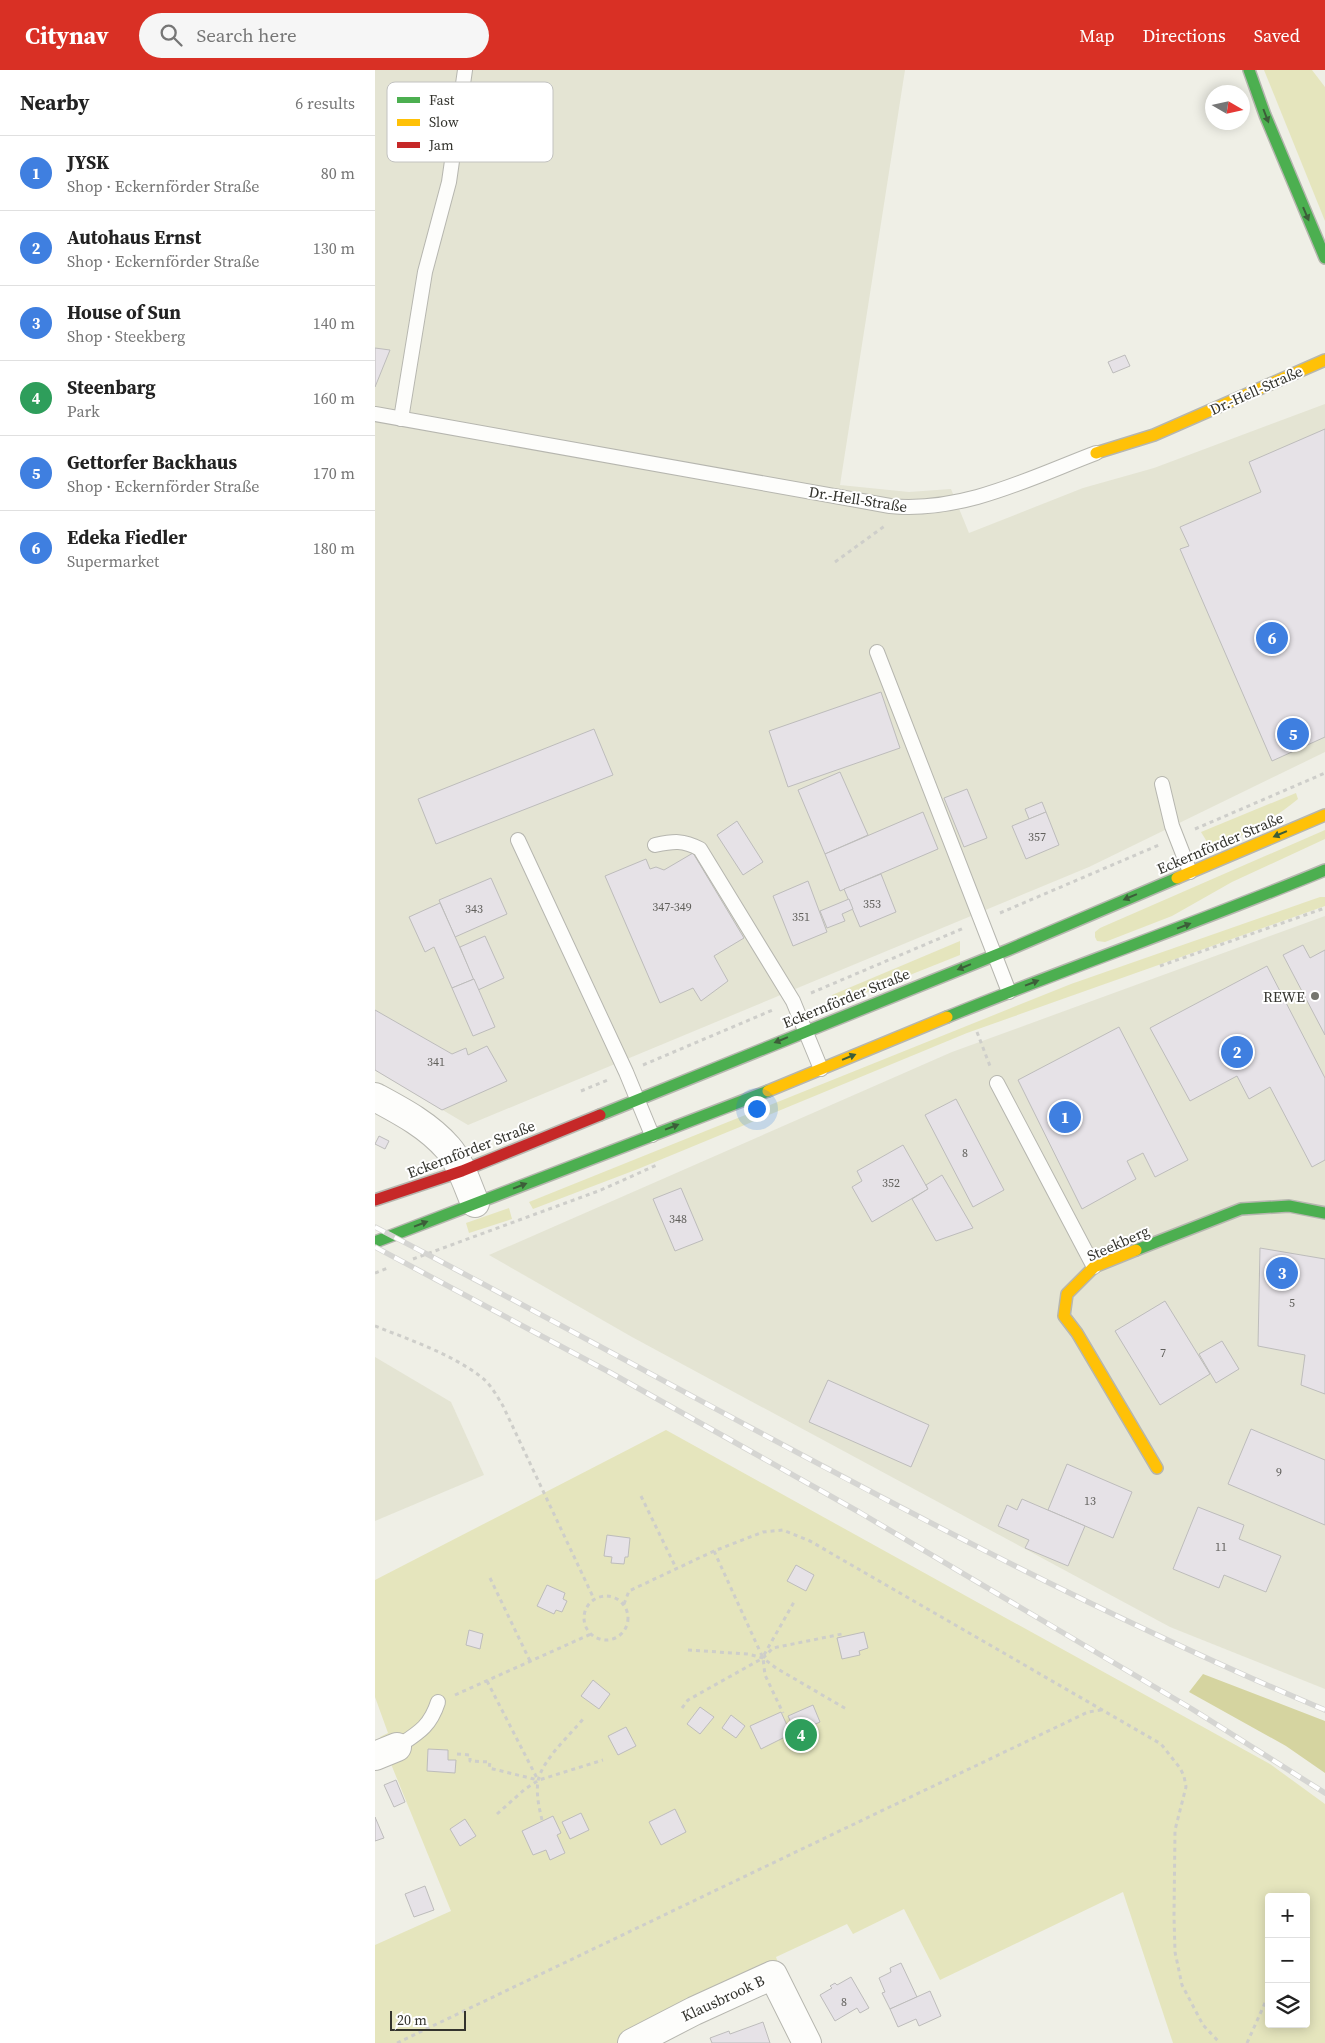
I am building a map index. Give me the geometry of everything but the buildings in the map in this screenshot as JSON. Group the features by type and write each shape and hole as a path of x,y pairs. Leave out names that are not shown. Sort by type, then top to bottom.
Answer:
{"main road":[{"path":"1249,70 1265,115 1325,258"},
{"name":"Dr.-Hell-Straße","path":"1096,453 1154,435 1325,360"},
{"name":"Eckernförder Straße","path":"375,1200 462,1171 637,1098 995,954 1325,815"},
{"path":"375,1242 821,1069 1009,992 1255,899 1325,870"},
{"name":"Steekberg","path":"1157,1468 1077,1333 1064,1316 1067,1294 1094,1267 1241,1209 1289,1206 1325,1212"}],"street":[{"path":"375,1097 415,1119 448,1148 462,1171 475,1203"},
{"name":"Klausbrook B","path":"632,2043 693,2011 773,1975 807,2043"}],"lane":[{"path":"401,419 425,272 449,182 452,162"},
{"name":"Dr.-Hell-Straße","path":"375,414 911,508 937,506 979,497 1096,453"},
{"path":"877,652 1009,992"},
{"path":"1162,784 1176,837 1190,872"},
{"path":"518,840 626,1072 652,1135"},
{"path":"655,845 673,841 687,842 700,849 793,1001 821,1069"},
{"path":"997,1083 1094,1267"},
{"path":"386,1752 417,1733 433,1717 438,1702"}],"path":[{"path":"835,562 911,508"},
{"path":"573,1095 1325,772"},
{"path":"1317,911 1325,908"},
{"path":"977,1030 997,1083"},
{"path":"375,1326 435,1350 481,1376 503,1406 594,1599"},
{"path":"641,1496 676,1568"},
{"path":"624,1604 629,1591 676,1568 714,1551 774,1529 783,1530 810,1541 1161,1744 1172,1756 1184,1776 1186,1787 1175,1830 1175,1952 1182,1985 1203,2025 1220,2043"},
{"path":"714,1551 763,1658 765,1675 783,1713"},
{"path":"490,1578 530,1662"},
{"path":"604,1595 611,1596 624,1604 628,1614 628,1622 620,1635 609,1640 602,1640 591,1634 587,1629 584,1617 587,1607 594,1599 604,1595"},
{"path":"763,1658 794,1602"},
{"path":"438,1702 591,1634"},
{"path":"682,1708 688,1700 763,1658 773,1648 842,1634"},
{"path":"688,1650 748,1654 763,1658 775,1668 848,1710"},
{"path":"487,1681 539,1780"},
{"path":"397,2043 1088,1712 1101,1710"},
{"path":"542,1820 537,1798 539,1780 544,1766 584,1718"},
{"path":"457,1754 470,1755 470,1761 490,1762 489,1768 539,1780"},
{"path":"497,1814 525,1789 539,1780 603,1760"},
{"path":"1247,2043 1265,2003"}],"shaded area":[{"path":"375,70 905,70 840,485 909,492 951,489 969,533 1083,488 1154,468 1325,404 1325,752 1089,867 468,1125 375,1070"},
{"path":"1325,916 1325,1689 1170,1627 632,1337 489,1255 952,1052"},
{"path":"375,1357 451,1402 484,1475 375,1521"},
{"path":"1203,1674 1325,1721 1325,1773 1286,1746 1189,1692"}],"green space":[{"path":"1264,70 1312,70 1325,87 1325,221"},
{"path":"1296,793 1298,799 1278,814 1246,834 1212,850 1201,832"},
{"path":"1325,830 1325,839 1232,882 1172,916 1105,942 1097,941 1095,937 1095,932 1100,928"},
{"path":"1320,897 1325,897 1325,906 967,1033 638,1169 533,1209 529,1202 1071,984"},
{"path":"960,941 960,955 837,1004 832,995"},
{"path":"509,1208 512,1219 469,1233 466,1223"},
{"path":"666,1430 1270,1764 1325,1804 1325,2043 1173,2043 1123,1892 940,1980 904,1909 853,1934 847,1924 776,1957 779,1966 617,2043 375,2043 375,1945 451,1911 380,1737 388,1733 375,1697 375,1580"}],"railway":[{"path":"375,1227 964,1540 1203,1656 1325,1710"},
{"path":"375,1247 611,1373 859,1512 1192,1709 1325,1793"}],"traffic: fast":[{"path":"1249,70 1265,115 1325,258"},
{"path":"947,1017 1325,870"},
{"path":"600,1115 1008,950 1177,878"},
{"path":"375,1242 768,1091"},
{"path":"1136,1250 1241,1209 1289,1206 1325,1213"}],"traffic: slow":[{"path":"1096,453 1154,435 1325,360"},
{"path":"1177,878 1325,815"},
{"path":"768,1091 947,1017"},
{"path":"1136,1250 1094,1267 1067,1294 1064,1316 1077,1333 1157,1468"}],"traffic: jam":[{"path":"375,1200 462,1171 600,1115"}],"place":[{"name":"Edeka Fiedler","path":"1272,638"},
{"name":"Gettorfer Backhaus","path":"1293,734"},
{"name":"REWE","path":"1315,996"},
{"name":"Autohaus Ernst","path":"1237,1052"},
{"name":"JYSK","path":"1065,1117"},
{"name":"House of Sun","path":"1282,1273"},
{"name":"Steenbarg","path":"801,1735"}]}
